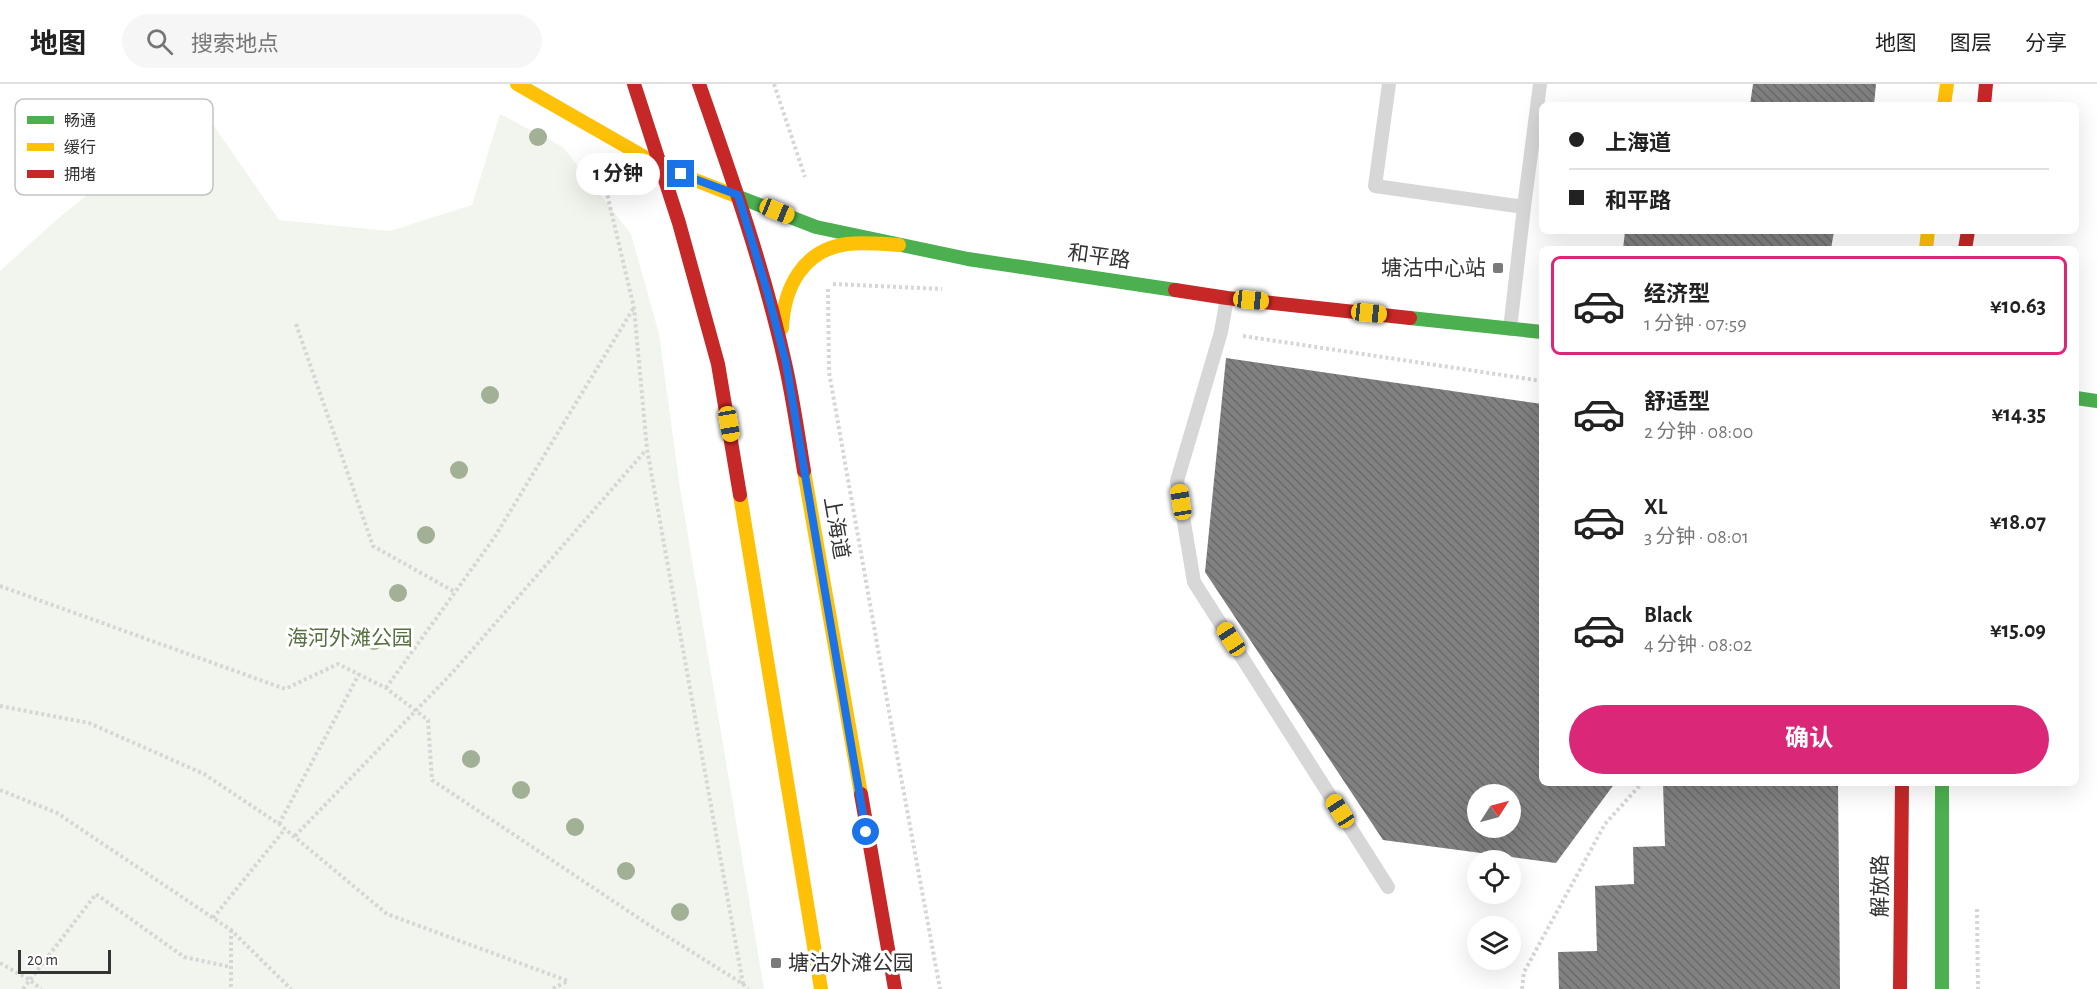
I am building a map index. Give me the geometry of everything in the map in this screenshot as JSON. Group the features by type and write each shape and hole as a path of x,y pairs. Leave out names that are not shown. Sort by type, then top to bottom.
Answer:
{"main road":[{"name":"和平路","path":"517,84 662,167 816,227 968,259 1227,297 1539,332"},
{"path":"634,84 662,167 718,364 821,989"},
{"name":"上海道","path":"699,84 738,195 786,363 895,989"},
{"path":"1944,102 1947,84"},
{"path":"1983,102 1986,84"},
{"path":"786,363 782,326 783,305 789,288 803,266 812,258 833,247 865,243 899,244"},
{"path":"2079,398 2097,401"},
{"name":"解放路","path":"1900,989 1902,786"},
{"path":"1942,786 1942,989"}],"lane":[{"path":"1389,84 1376,186 1524,207"},
{"path":"1510,328 1540,84"},
{"path":"1227,297 1221,332 1177,482 1194,582 1388,887"}],"path":[{"path":"774,84 805,177"},
{"path":"604,181 634,308 647,449 743,984"},
{"path":"940,989 830,372 828,284 949,290"},
{"path":"386,688 494,538 634,308"},
{"path":"296,324 373,546 455,592"},
{"path":"1221,332 1539,381"},
{"path":"295,836 453,672 647,449"},
{"path":"0,586 285,689 338,664 386,688 428,720 432,780 748,989"},
{"path":"279,824 358,674"},
{"path":"0,706 90,723 204,774 295,836 387,914 568,981 552,989"},
{"path":"1522,989 1524,972 1605,824 1639,786"},
{"path":"0,790 57,813 231,930 291,989"},
{"path":"213,918 285,829"},
{"path":"23,989 96,894 184,957 231,967"},
{"path":"231,930 231,989"},
{"path":"0,963 41,989"}],"green space":[{"name":"海河外滩公园","path":"500,114 563,147 631,234 659,334 680,488 764,989 0,989 0,271 87,195 213,195 213,125 279,220 390,231 472,205"}],"building":[{"path":"1753,84 1876,84 1874,102 1750,102"},
{"path":"1625,234 1834,234 1832,246 1623,246"},
{"path":"1226,358 1539,404 1539,786 1613,786 1556,863 1521,858 1521,850 1467,851 1383,840 1205,572"},
{"path":"1663,786 1838,786 1840,989 1559,989 1558,952 1597,951 1595,886 1634,884 1633,847 1665,846"}],"traffic: fast":[{"path":"736,196 816,227 968,259 1175,290"},
{"path":"1410,318 1539,332"},
{"path":"2079,398 2097,401"},
{"path":"1942,786 1942,989"}],"traffic: slow":[{"path":"517,84 662,167 736,196"},
{"path":"1944,102 1947,84"},
{"path":"1926,246 1928,234"},
{"path":"782,328 787,298 792,285 808,262 819,254 847,244 899,245"},
{"path":"804,471 861,794"},
{"path":"740,495 821,989"}],"traffic: jam":[{"path":"634,84 679,223 718,364 740,495"},
{"path":"699,84 735,187 777,327 804,471"},
{"path":"1984,102 1986,84"},
{"path":"1966,246 1968,234"},
{"path":"1175,290 1410,318"},
{"path":"1900,989 1902,786"},
{"path":"861,794 895,989"}],"place":[{"name":"塘沽中心站","path":"1498,268"},
{"name":"塘沽外滩公园","path":"776,963"}],"route":[{"path":"681,174 738,195 767,291 786,363 866,832"}]}
